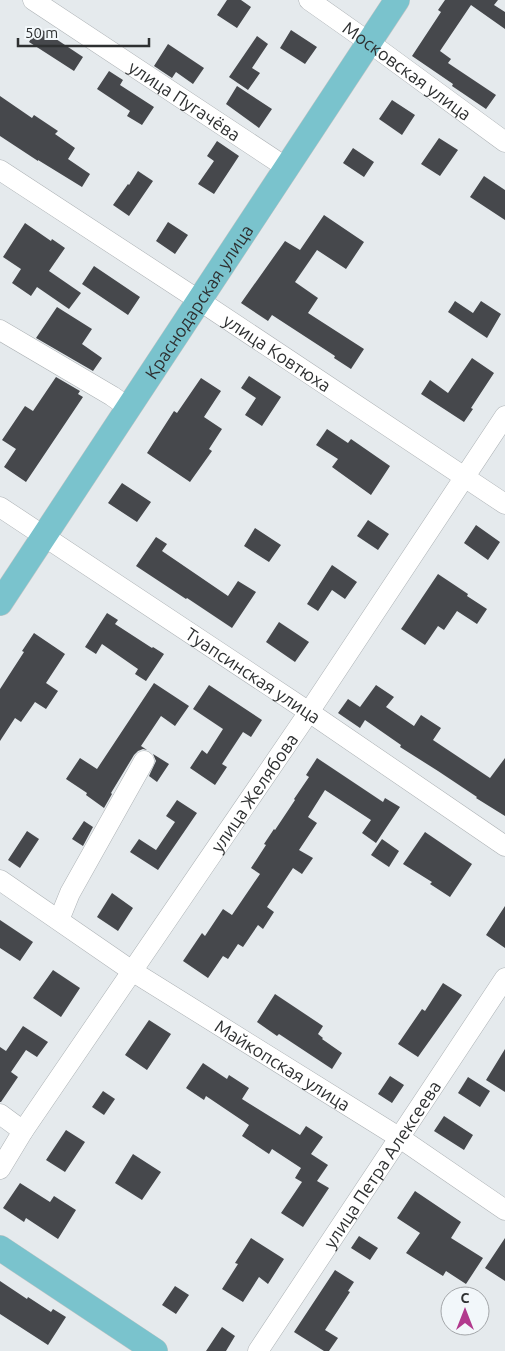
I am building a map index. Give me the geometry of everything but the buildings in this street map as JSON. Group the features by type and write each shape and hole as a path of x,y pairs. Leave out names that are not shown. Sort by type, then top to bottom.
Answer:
{"main road":[{"name":"Краснодарская улица","path":"0,603 397,0"},
{"path":"0,1248 155,1351"}],"street":[{"name":"улица Пугачёва","path":"33,0 288,168"},
{"name":"Московская улица","path":"309,0 505,142"},
{"name":"улица Ковтюха","path":"0,170 505,504"},
{"path":"0,330 129,408"},
{"name":"улица Желябова","path":"0,1169 23,1131 308,712 505,416"},
{"name":"Туапсинская улица","path":"0,506 505,846"},
{"path":"59,920 70,892 144,761"},
{"name":"Майкопская улица","path":"0,880 132,971 400,1138 505,1210"},
{"name":"улица Петра Алексеева","path":"258,1351 505,978"},
{"path":"0,1114 23,1131"}]}
